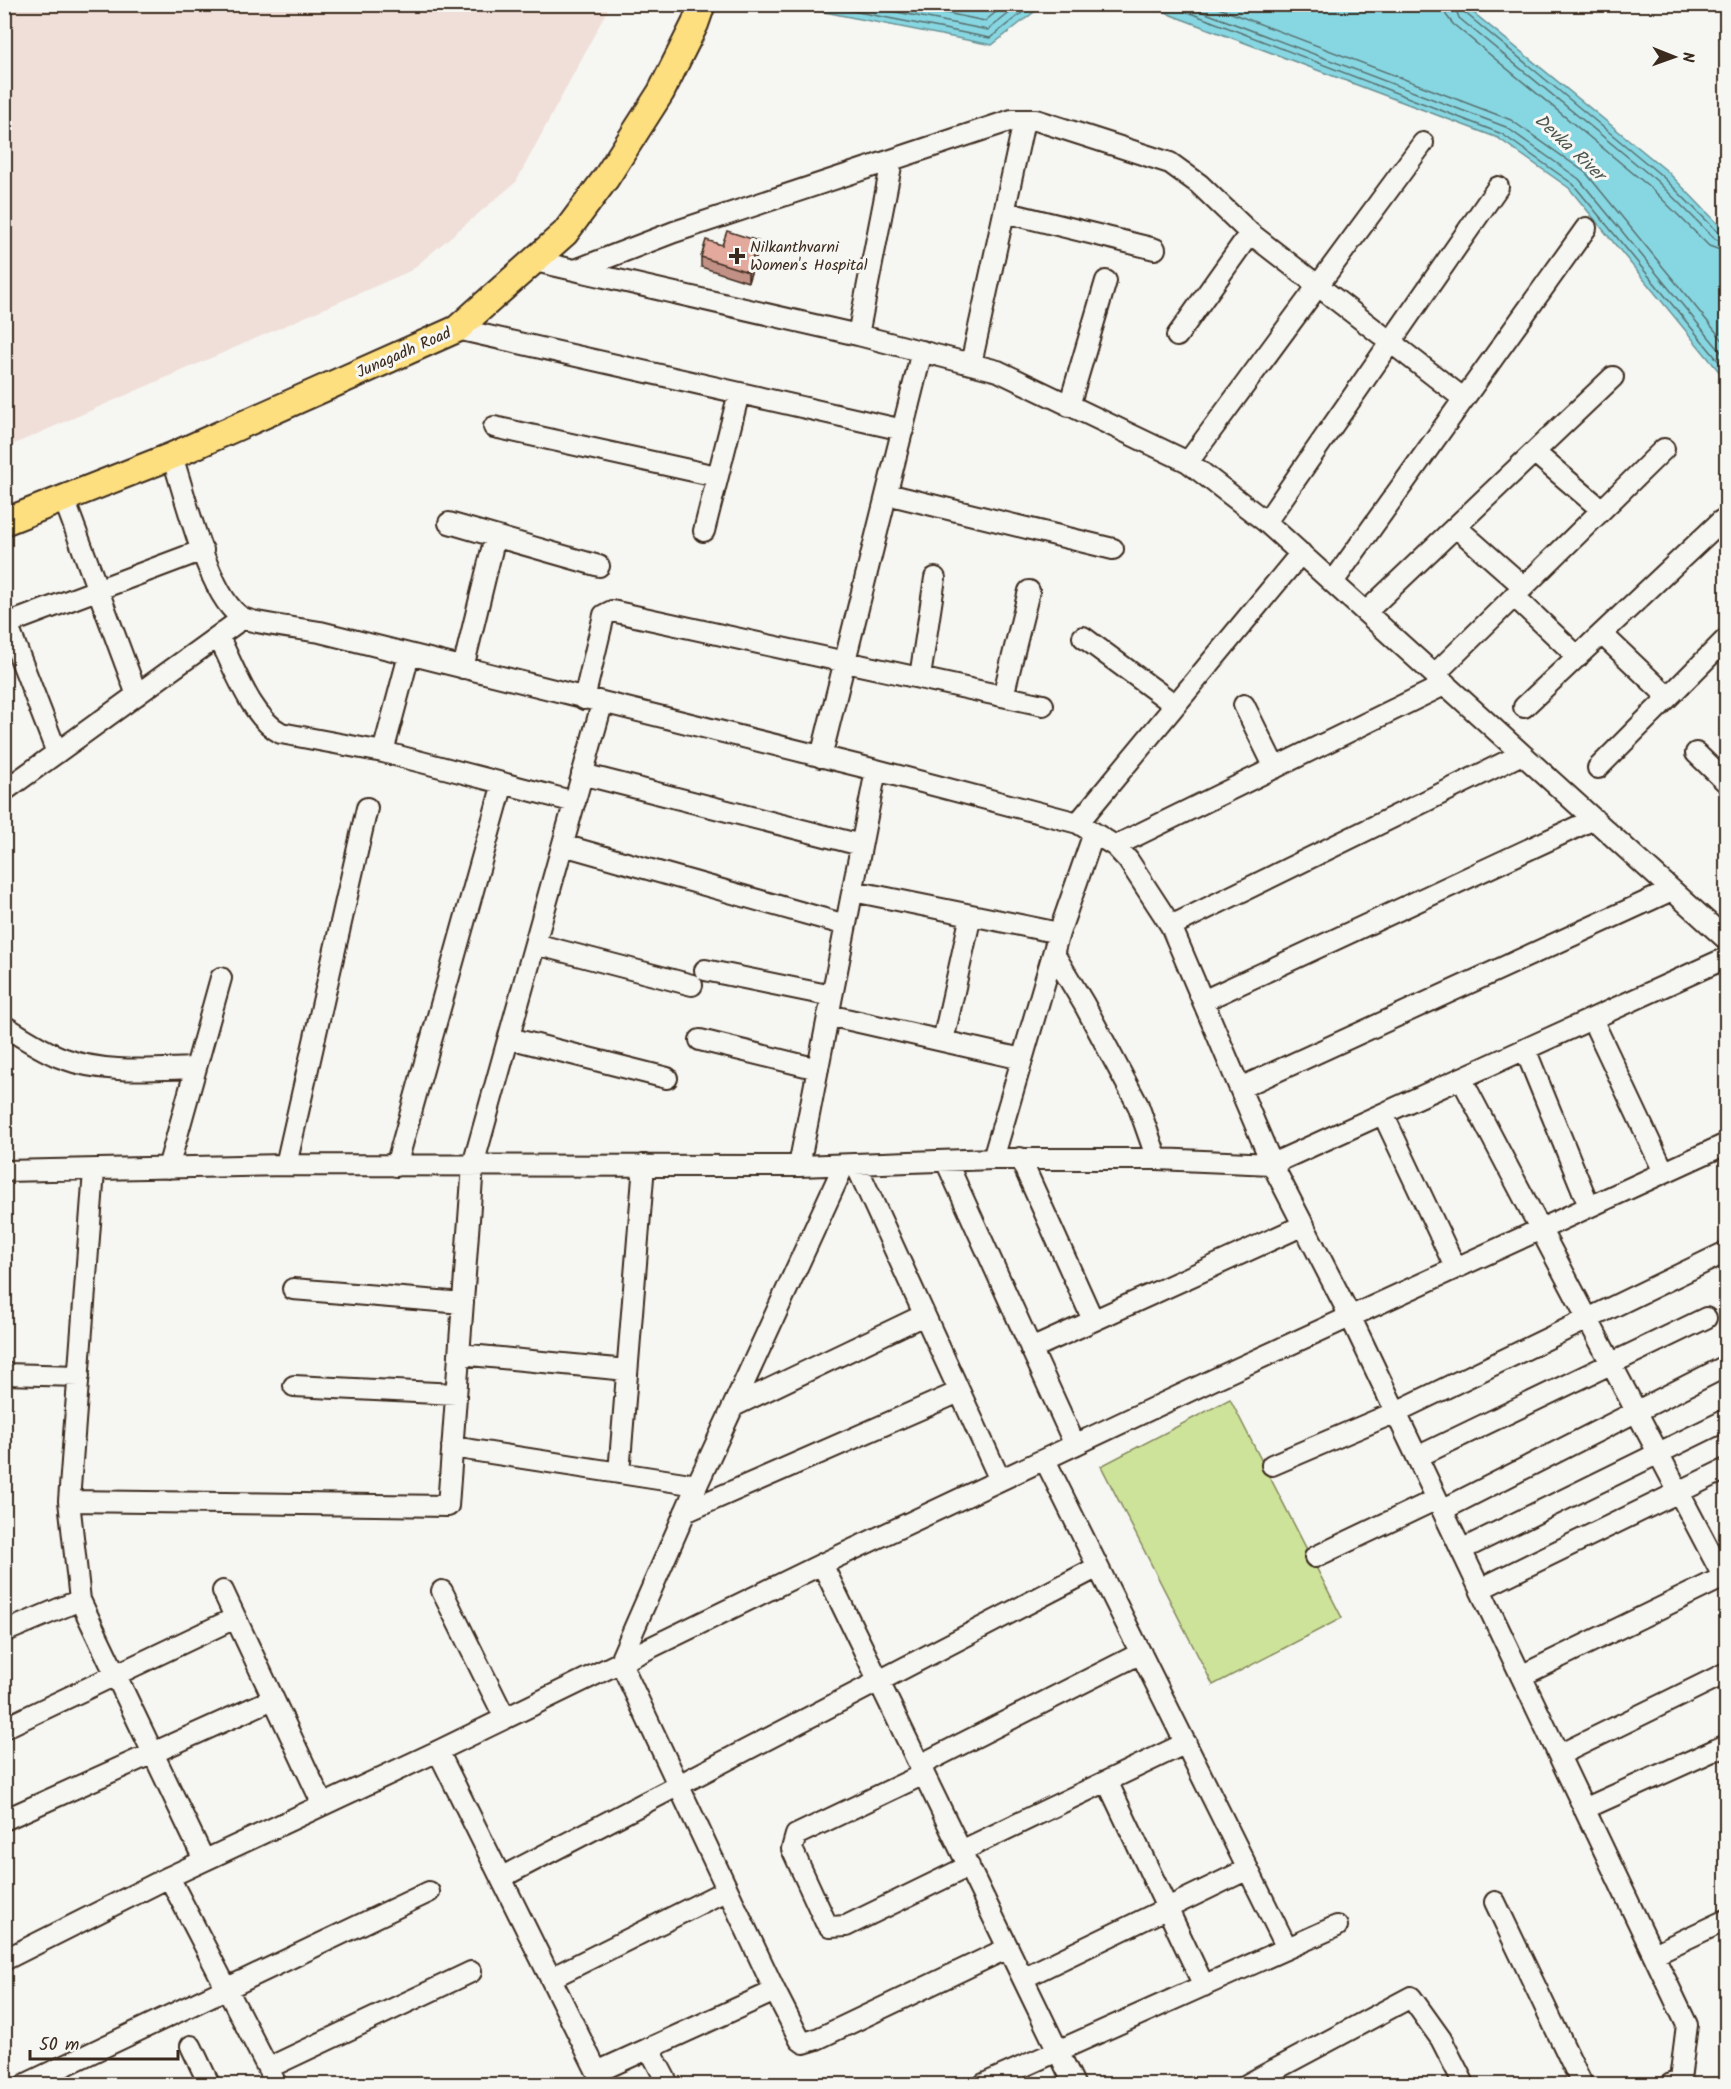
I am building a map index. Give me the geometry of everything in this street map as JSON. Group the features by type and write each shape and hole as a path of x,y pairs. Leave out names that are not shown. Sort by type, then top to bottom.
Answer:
{"main road":[{"name":"Junagadh Road","path":"4,522 172,456 457,329 565,233 634,136 661,93 695,24 702,4"}],"street":[{"path":"578,269 674,232 892,161 998,123 1036,120 1170,163 1199,183 1250,232 1464,399"},
{"path":"971,364 1024,121"},
{"path":"1188,462 1423,143"},
{"path":"858,335 892,161"},
{"path":"1266,522 1498,187"},
{"path":"1004,212 1155,249"},
{"path":"1333,582 1586,228"},
{"path":"1177,336 1250,232"},
{"path":"535,261 578,269 858,335 998,371 1188,462 1266,522 1301,553 1726,939"},
{"path":"1070,406 1106,281"},
{"path":"457,329 903,430"},
{"path":"821,757 922,351"},
{"path":"1366,612 1613,377"},
{"path":"704,531 716,476 739,393"},
{"path":"494,427 716,476"},
{"path":"1115,846 1275,768 1440,679 1519,591 1664,449"},
{"path":"1534,452 1602,510"},
{"path":"172,456 221,596 243,618 320,632 876,770 1086,828 1115,846 1128,860 1171,926 1272,1164 1350,1316 1418,1457 1687,2025 1680,2080 1671,2085"},
{"path":"887,494 1113,549"},
{"path":"64,499 137,695"},
{"path":"1524,707 1721,521"},
{"path":"449,523 599,566"},
{"path":"1456,527 1519,591 1578,657"},
{"path":"463,668 495,537"},
{"path":"57,753 6,622 203,550"},
{"path":"993,1159 1054,954 1086,828 1175,705 1301,553"},
{"path":"920,677 935,578"},
{"path":"1003,696 1029,591"},
{"path":"69,1501 448,1506 473,1165 582,774 593,701 599,628 604,615 612,611 1043,705"},
{"path":"4,792 243,618"},
{"path":"1602,634 1668,697"},
{"path":"218,636 259,715 269,726 282,733 382,752 575,802"},
{"path":"1083,637 1175,705"},
{"path":"1598,768 1726,639"},
{"path":"382,752 409,655"},
{"path":"1244,705 1275,768"},
{"path":"1696,753 1726,782"},
{"path":"1171,926 1522,754"},
{"path":"799,1166 876,770"},
{"path":"582,774 861,845"},
{"path":"396,1166 503,783"},
{"path":"286,1165 367,808"},
{"path":"1203,1001 1594,819"},
{"path":"563,845 846,925"},
{"path":"1240,1088 1672,890"},
{"path":"853,891 1059,933"},
{"path":"943,1041 971,915"},
{"path":"535,944 692,985"},
{"path":"1054,954 1084,1004 1138,1105 1157,1159"},
{"path":"4,1171 94,1171 286,1165 799,1166 1020,1158 1157,1159 1272,1164 1726,958"},
{"path":"705,970 830,1005 943,1041 1022,1059"},
{"path":"168,1168 221,978"},
{"path":"1592,1019 1664,1172"},
{"path":"4,1026 63,1059 121,1069 196,1068"},
{"path":"509,1038 667,1078"},
{"path":"700,1040 818,1069"},
{"path":"1525,1049 1589,1206"},
{"path":"1461,1078 1726,1579 1521,1676"},
{"path":"1383,1114 1455,1268"},
{"path":"4,1960 204,1860 438,1751 822,1564 1350,1316 1726,1144"},
{"path":"1020,1158 1093,1320"},
{"path":"946,1161 1075,1445"},
{"path":"619,1473 644,1165"},
{"path":"850,1165 924,1315 1000,1480"},
{"path":"850,1165 697,1485 620,1661 775,1991 800,2040 804,2043 1008,1948"},
{"path":"94,1171 69,1501 80,1600 204,1860"},
{"path":"1031,1349 1304,1225"},
{"path":"1272,1465 1396,1412 1726,1252"},
{"path":"293,1289 463,1303"},
{"path":"734,1406 924,1315"},
{"path":"1418,1457 1706,1318"},
{"path":"459,1354 627,1370"},
{"path":"1315,1557 1440,1504 1726,1366"},
{"path":"4,1374 79,1376"},
{"path":"294,1386 456,1394"},
{"path":"685,1512 959,1392"},
{"path":"1461,1550 1726,1420"},
{"path":"452,1447 697,1485"},
{"path":"1045,1460 1287,1948"},
{"path":"1480,1588 1726,1469"},
{"path":"822,1564 1074,2085"},
{"path":"502,1877 1098,1567"},
{"path":"223,1591 322,1805"},
{"path":"442,1591 505,1718"},
{"path":"4,1632 80,1600"},
{"path":"4,1728 235,1618"},
{"path":"1141,1653 796,1835 792,1849 825,1921 830,1927 846,1926 1107,1781 1186,1743"},
{"path":"1559,1755 1726,1673"},
{"path":"4,1820 273,1699"},
{"path":"1584,1809 1726,1745"},
{"path":"438,1751 600,2078 649,2048 775,1991"},
{"path":"1107,1781 1204,1986"},
{"path":"1023,1978 1248,1869"},
{"path":"169,1877 272,2076 471,1972"},
{"path":"551,1978 728,1890"},
{"path":"26,2085 429,1892"},
{"path":"1495,1902 1582,2085"},
{"path":"1654,1954 1726,1920"},
{"path":"984,2085 1337,1926"},
{"path":"1248,2085 1411,1997 1441,2040 1460,2083"},
{"path":"191,2046 209,2085"},
{"path":"649,2048 668,2085"}],"shaded area":[{"path":"5,4 610,5 516,182 410,271 5,448"}],"green space":[{"path":"1230,1399 1342,1618 1213,1685 1101,1466"}],"water":[{"path":"789,5 1043,5 992,45"},
{"name":"Devka River","path":"1156,5 1464,5 1667,171 1726,232 1726,380 1569,188 1498,138 1171,15"}],"building":[{"path":"727,231 758,241 748,272 701,257 706,240 722,245"}],"place":[{"name":"Nilkanthvarni Women's Hospital","path":"737,256"}]}
